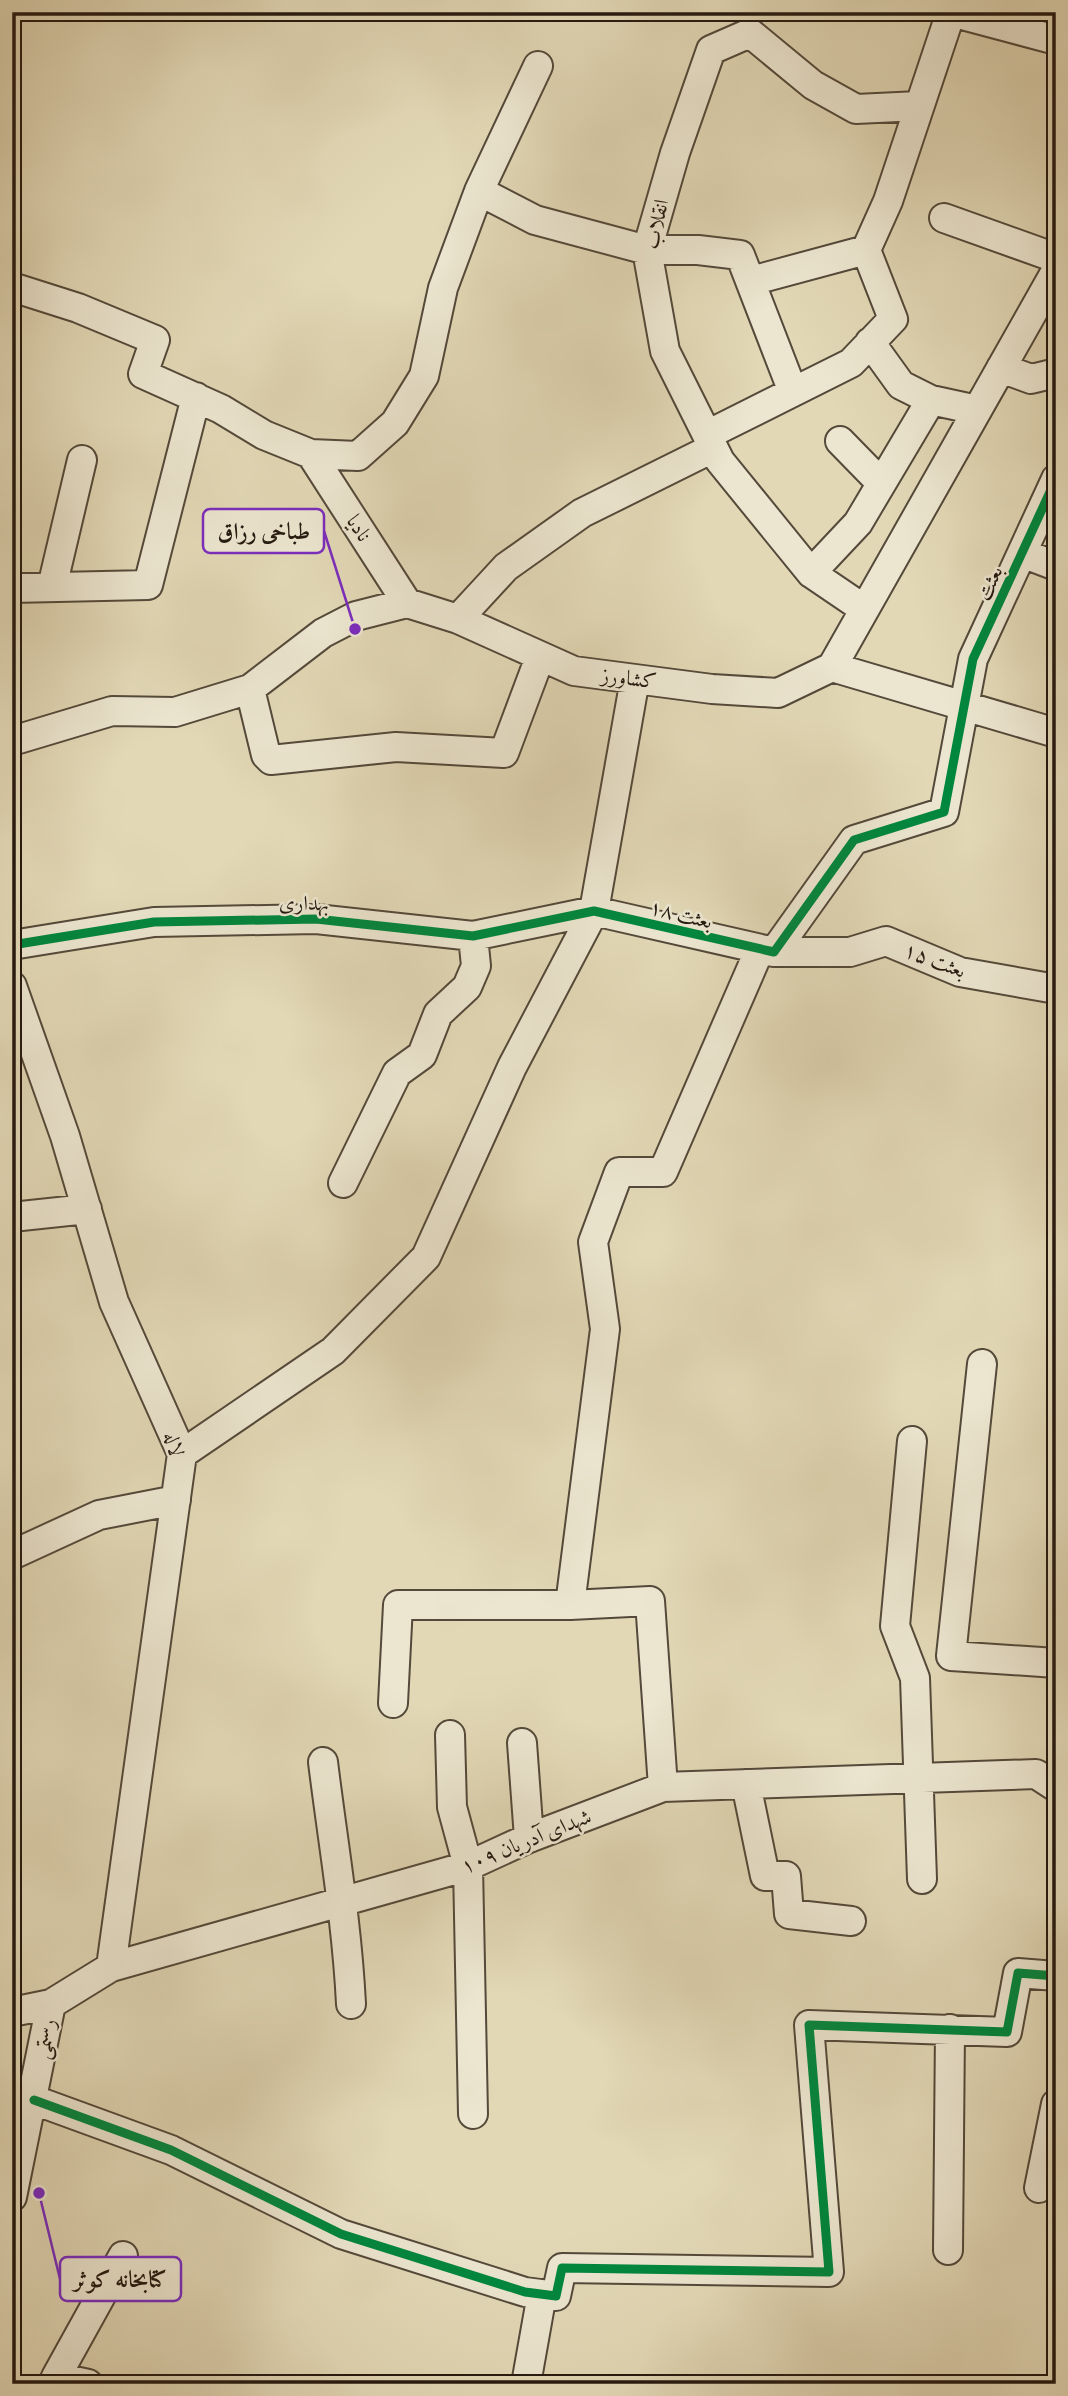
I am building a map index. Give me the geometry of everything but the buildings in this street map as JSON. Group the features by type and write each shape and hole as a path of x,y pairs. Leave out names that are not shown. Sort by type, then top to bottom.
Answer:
{"street":[{"path":"458,619 506,566 582,513 793,392 851,363 893,319 866,250 888,201 951,12 1056,40"},
{"name":"انقلاب","path":"864,609 811,573 720,461 665,351 647,250 674,153 711,50 750,33 813,85 856,109 919,106"},
{"path":"12,287 78,308 155,340 143,374 195,397 264,435 311,454 358,456 395,423 424,376 443,288 479,191 538,66"},
{"path":"479,191 536,220 647,250 698,250 740,255 793,392"},
{"path":"944,218 1056,258"},
{"path":"751,281 866,250"},
{"path":"1056,271 832,667 1056,733"},
{"path":"870,342 901,385 931,400 977,410"},
{"path":"1001,368 1031,379 1056,373"},
{"path":"12,587 148,585 195,397"},
{"path":"811,573 858,523 931,400"},
{"path":"840,440 881,483"},
{"name":"نادیا","path":"311,454 407,603"},
{"path":"52,587 82,460"},
{"name":"بعثت","path":"766,952 854,840 944,812 973,659 1056,479"},
{"path":"858,523 898,550"},
{"path":"1022,553 1056,566"},
{"path":"12,741 112,711 175,712 250,689 323,633 356,615 407,603"},
{"name":"کشاورز","path":"407,603 458,619 573,671 712,689 778,693 832,667"},
{"path":"250,689 266,755 271,760 396,747 504,753 540,656"},
{"path":"182,1454 333,1350 426,1257 512,1067 594,911 635,679"},
{"name":"بهداری","path":"12,945 154,922 316,919 473,936 594,911"},
{"name":"بعثت ۱۸","path":"594,911 766,952"},
{"path":"343,1184 397,1073 422,1055 438,1014 467,988 476,965 473,936"},
{"name":"بعثت ۱۵","path":"766,952 850,952 886,941 960,972 1056,989"},
{"path":"569,1605 605,1329 593,1242 620,1172 663,1172 766,952"},
{"name":"لاله","path":"12,986 65,1136 114,1302 182,1454 111,1967"},
{"path":"12,1217 86,1209"},
{"path":"982,1364 951,1656 1056,1663"},
{"path":"912,1441 895,1626 915,1678 922,1879"},
{"path":"12,1555 99,1516 176,1500"},
{"path":"393,1703 398,1605 569,1605 650,1601 663,1787"},
{"path":"450,1735 452,1807 468,1866 473,2114"},
{"path":"522,1743 529,1838"},
{"path":"323,1762 339,1902 348,1944 351,2004"},
{"name":"شهدای آدریان ۱۰۹","path":"12,2012 51,2004 111,1967 468,1866 529,1838 663,1787 1035,1774 1056,1787"},
{"path":"746,1784 765,1876 786,1876 789,1914 850,1921"},
{"path":"34,2100 171,2150 341,2234 526,2292 556,2296 562,2268 829,2272 809,2025 1007,2032 1018,1973 1056,1976"},
{"name":"رستمی","path":"12,2197 34,2100 51,2004"},
{"path":"948,2250 950,2029"},
{"path":"1039,2188 1056,2104"},
{"path":"88,2384 54,2380 123,2256"},
{"path":"526,2384 542,2294"}],"cycle path":[{"path":"12,945 154,922 316,919 473,936 594,911 774,952 854,840 944,812 973,659 1056,479"},
{"path":"34,2100 171,2150 341,2234 525,2292 556,2296 562,2268 829,2272 809,2025 1007,2032 1018,1973 1056,1976"}],"place":[{"name":"طباخی رزاق","path":"355,629"},
{"name":"کتابخانه کوثر","path":"39,2193"}]}
